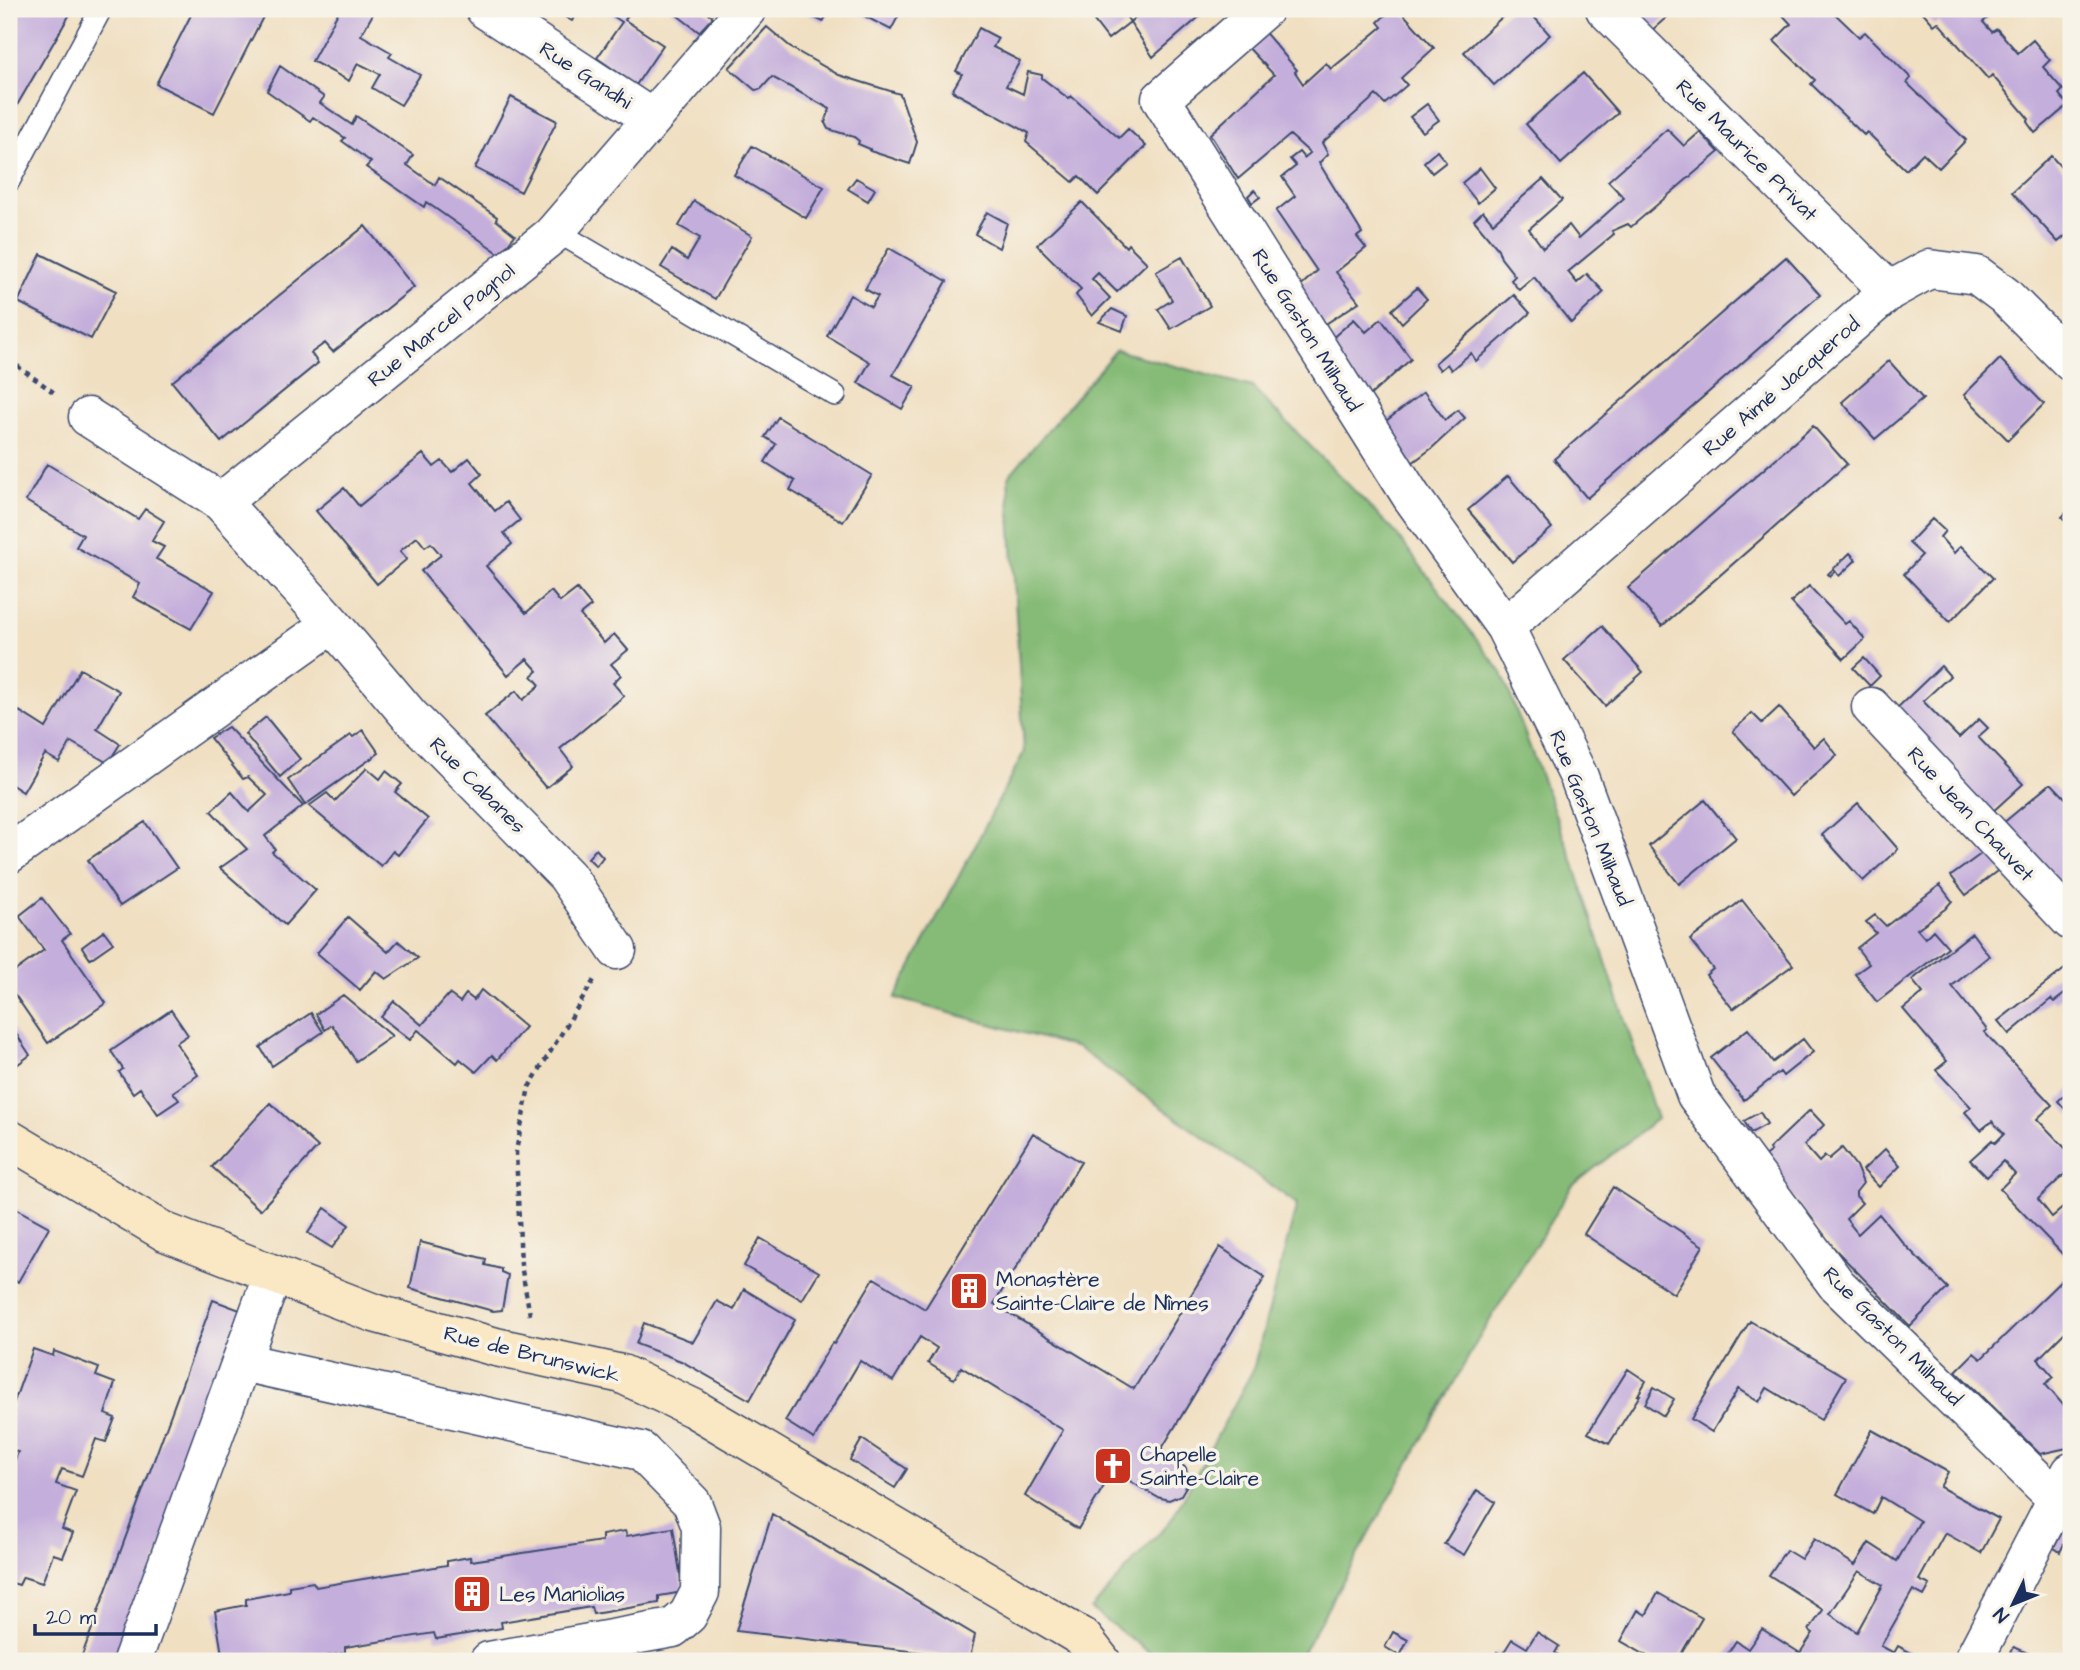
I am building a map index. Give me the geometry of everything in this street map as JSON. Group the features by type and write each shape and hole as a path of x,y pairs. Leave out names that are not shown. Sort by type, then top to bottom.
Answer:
{"street":[{"name":"Rue Gandhi","path":"485,9 651,117"},
{"name":"Rue Marcel Pagnol","path":"221,502 555,231 747,9"},
{"name":"Rue Gaston Milhaud","path":"1264,9 1161,99 1411,496 1505,626 1579,777 1696,1095 1837,1285 2064,1486"},
{"name":"Rue Maurice Privat","path":"1605,9 1889,291"},
{"name":"Rue Aimé Jacquerod","path":"1505,626 1889,291 1929,269 1977,275 2005,296 2071,362"},
{"path":"88,417 221,502"},
{"name":"Rue Cabanes","path":"221,502 332,624 409,716 566,876 617,950"},
{"path":"9,853 332,624"},
{"name":"Rue Jean Chauvet","path":"1871,707 2071,921"},
{"name":"Rue de Brunswick","path":"9,1139 165,1232 374,1313 496,1347 622,1374 693,1408 1083,1638 1101,1661"},
{"path":"132,1661 273,1274"},
{"path":"242,1362 641,1451 692,1503 701,1527 701,1592 688,1615 673,1628 489,1661"},
{"path":"1973,1661 2064,1486"}],"lane":[{"path":"9,181 101,9"},
{"path":"555,231 835,394"}],"path":[{"path":"9,359 88,417"},
{"path":"538,1357 521,1265 516,1151 528,1087 586,990 617,950"}],"green space":[{"path":"1116,350 1252,387 1393,530 1502,673 1574,864 1657,1119 1572,1186 1479,1338 1298,1661 1161,1661 1091,1609 1172,1519 1253,1370 1297,1204 1078,1048 895,998 1024,752 1008,477"}],"building":[{"path":"9,9 73,9 9,119"},
{"path":"194,9 266,11 214,113 156,84"},
{"path":"340,9 363,9 373,14 361,35 392,53 389,57 420,75 401,105 372,88 380,74 358,63 349,81 312,61"},
{"path":"551,9 579,9 572,21"},
{"path":"602,9 631,9 625,20 663,45 636,85 597,58 622,22"},
{"path":"669,9 702,9 713,17 699,32"},
{"path":"798,9 830,9 823,22"},
{"path":"851,9 902,9 891,30"},
{"path":"1085,9 1121,9 1130,22 1108,39"},
{"path":"1144,9 1206,11 1153,57 1130,22"},
{"path":"1392,9 1399,9 1434,48 1401,78 1407,85 1385,104 1376,95 1322,143 1328,154 1319,163 1362,233 1357,237 1366,248 1336,272 1359,302 1321,327 1297,289 1317,271 1276,211 1295,196 1282,177 1296,166 1290,159 1299,152 1304,158 1310,153 1290,135 1238,179 1210,134 1274,75 1245,44 1262,29 1297,70 1295,72 1303,84 1326,63 1331,69 1382,27 1378,22"},
{"path":"1511,9 1527,9 1550,35 1494,85 1464,52"},
{"path":"1626,9 1676,9 1650,32"},
{"path":"1830,9 1859,37 1865,32 1911,78 1907,83 1966,140 1939,168 1923,153 1906,170 1867,132 1864,135 1811,84 1815,80 1774,41 1791,24 1779,11"},
{"path":"1920,9 1989,9 1993,13 1983,22 1992,32 1997,29 2018,53 2033,40 2050,60 2043,67 2063,90 2059,94 2068,105 2035,133 2027,122 2029,119 1992,75 1988,79 1938,22 1934,25"},
{"path":"767,27 793,49 839,75 900,94 917,142 910,164 870,151 858,144 859,141 854,137 828,129 825,123 830,109 772,77 761,89 755,90 729,68"},
{"path":"979,28 998,38 993,47 1020,61 1006,86 1023,94 1028,72 1042,75 1042,78 1069,99 1071,96 1119,138 1128,129 1146,146 1098,195 1079,176 1073,182 1026,142 1029,133 952,91 962,74 956,71"},
{"path":"280,66 324,97 320,103 352,125 356,116 413,155 407,165 435,185 439,177 497,217 496,220 515,235 500,254 426,202 424,207 366,167 371,162 342,141 345,138 313,117 310,121 267,91"},
{"path":"1583,73 1618,113 1561,164 1526,124"},
{"path":"511,97 557,121 521,192 475,168"},
{"path":"1427,104 1439,120 1423,132 1410,117"},
{"path":"1667,129 1684,146 1700,132 1719,152 1631,227 1628,224 1612,231 1614,234 1568,272 1577,283 1587,274 1604,292 1571,323 1534,277 1519,290 1511,280 1515,276 1501,258 1498,249 1474,220 1483,211 1493,223 1543,179 1562,200 1529,229 1543,248 1569,225 1579,238 1624,198 1608,181"},
{"path":"752,146 824,187 806,218 734,175"},
{"path":"1437,151 1446,162 1432,173 1424,162"},
{"path":"2051,156 2071,178 2071,231 2058,242 2012,192"},
{"path":"1480,168 1495,188 1478,203 1462,183"},
{"path":"856,178 875,189 868,201 848,189"},
{"path":"1254,190 1260,197 1252,203 1248,196"},
{"path":"694,201 752,236 715,299 661,267 672,250 687,260 700,238 679,226"},
{"path":"1082,202 1126,247 1128,244 1147,263 1117,292 1098,273 1092,279 1110,298 1092,316 1076,295 1081,289 1037,245"},
{"path":"987,212 1007,223 999,248 975,234"},
{"path":"365,226 414,287 333,352 325,343 311,353 318,363 221,442 172,382"},
{"path":"889,248 947,281 893,375 915,387 902,409 858,383 870,362 827,336 850,295 871,307 878,296 865,289"},
{"path":"41,254 116,291 91,339 18,302"},
{"path":"1182,257 1210,306 1171,329 1158,309 1172,300 1156,272"},
{"path":"1786,257 1820,295 1587,498 1554,459"},
{"path":"1417,288 1427,299 1402,323 1392,310"},
{"path":"1514,295 1530,313 1476,361 1471,353 1451,370 1447,364 1440,370 1435,363"},
{"path":"1112,309 1127,316 1122,331 1099,322"},
{"path":"1354,319 1366,332 1381,319 1411,359 1366,399 1329,341"},
{"path":"2000,359 2044,404 2008,440 1964,395"},
{"path":"1889,361 1923,399 1875,439 1842,402"},
{"path":"1424,392 1445,420 1458,410 1465,418 1408,466 1382,424"},
{"path":"778,417 872,475 843,522 790,490 795,481 765,462 776,444 765,437"},
{"path":"1813,426 1847,464 1662,626 1628,588"},
{"path":"423,454 434,467 442,461 452,472 469,458 482,474 472,483 495,511 506,502 520,520 504,533 512,544 486,566 526,613 551,591 560,602 577,589 591,606 580,615 604,643 614,634 628,650 611,664 621,675 613,683 624,696 560,749 573,766 546,788 485,716 516,691 523,700 540,685 532,676 538,671 527,659 508,675 421,571 441,555 431,543 425,547 417,537 400,551 407,559 377,584 316,511 344,488 359,506"},
{"path":"47,464 138,519 145,509 164,521 152,541 164,547 156,559 214,591 191,629 133,597 140,584 76,547 83,535 26,501"},
{"path":"1508,476 1552,528 1512,562 1468,510"},
{"path":"2071,508 2071,527 2062,517"},
{"path":"1932,519 1945,531 1940,537 1954,553 1961,546 1993,578 1950,622 1904,574 1922,555 1909,543"},
{"path":"1850,553 1856,560 1839,576 1835,571 1830,576 1828,574"},
{"path":"1809,586 1845,624 1849,621 1865,639 1844,659 1791,602"},
{"path":"1602,626 1643,672 1605,706 1564,660"},
{"path":"1864,658 1880,676 1870,686 1853,668"},
{"path":"1941,666 1950,676 1923,701 1959,738 1979,719 1988,728 1978,737 2023,784 1991,813 1894,711"},
{"path":"80,669 119,691 97,729 120,744 108,763 71,742 59,762 45,754 23,792 9,783 9,728 19,711 46,728"},
{"path":"1779,707 1814,747 1824,738 1837,755 1791,796 1733,731 1752,713 1762,723"},
{"path":"266,717 300,759 280,777 245,734"},
{"path":"228,727 303,806 265,836 275,849 272,852 316,890 285,925 220,868 247,849 211,811 232,792 249,812 267,795 248,777 243,779 210,738"},
{"path":"363,730 379,753 305,805 288,780 351,735 353,737"},
{"path":"367,768 380,779 386,771 402,784 395,792 428,819 398,855 393,851 381,866 309,806 327,793 335,801"},
{"path":"2050,784 2071,804 2071,897 2002,824"},
{"path":"1705,800 1736,838 1679,884 1649,846"},
{"path":"1858,803 1898,849 1863,881 1822,835"},
{"path":"145,822 177,868 120,906 88,860"},
{"path":"596,849 603,857 596,866 588,858"},
{"path":"1985,851 2001,868 1966,895 1951,876"},
{"path":"1940,885 1952,901 1917,929 1925,938 1933,930 1948,947 1877,1002 1855,974 1869,964 1857,948 1876,933 1866,922 1875,915 1886,926"},
{"path":"42,898 70,934 62,940 106,1003 48,1043 9,986 9,962 15,971 44,950 19,916"},
{"path":"1742,900 1793,965 1733,1009 1706,975 1713,969 1690,940"},
{"path":"348,917 388,952 398,941 418,958 386,979 376,971 360,990 317,953"},
{"path":"104,931 113,943 90,959 82,947"},
{"path":"1972,933 1989,956 1952,986 1987,1030 1984,1032 2052,1105 2037,1119 2071,1154 2071,1180 2065,1174 2038,1199 2052,1217 2064,1207 2071,1215 2071,1263 2000,1189 2015,1174 2003,1161 1987,1177 1970,1160 1992,1140 1995,1143 2004,1134 1992,1121 1981,1130 1965,1112 1971,1107 1936,1070 1947,1061 1903,1009 1923,993 1912,980"},
{"path":"2071,964 2071,989 2054,1002 2051,999 2009,1034 1998,1021"},
{"path":"481,990 525,1027 497,1060 492,1055 476,1072 460,1059 457,1063 418,1030 410,1040 381,1017 394,1001 422,1025 449,994 460,1002 466,994 474,1000"},
{"path":"343,995 392,1036 356,1061 332,1025 325,1030 316,1014"},
{"path":"171,1010 188,1035 176,1043 198,1075 173,1092 179,1100 158,1114 140,1088 133,1093 119,1072 123,1069 111,1051"},
{"path":"311,1013 323,1032 272,1066 260,1047"},
{"path":"9,1023 30,1055 9,1071"},
{"path":"1748,1029 1773,1062 1803,1039 1813,1052 1783,1076 1780,1072 1744,1100 1711,1058"},
{"path":"2071,1089 2071,1116 2058,1101"},
{"path":"270,1103 318,1147 260,1210 212,1167"},
{"path":"1810,1110 1824,1125 1804,1145 1819,1162 1825,1156 1829,1159 1842,1148 1856,1166 1863,1183 1856,1192 1862,1203 1846,1219 1858,1234 1879,1214 1904,1244 1948,1288 1910,1326 1825,1239 1762,1158"},
{"path":"1760,1112 1767,1124 1751,1133 1744,1121"},
{"name":"Monastère Sainte-Claire de Nîmes","path":"1033,1133 1081,1162 994,1304 1134,1389 1220,1247 1265,1277 1161,1450 1186,1468 1188,1483 1181,1495 1169,1500 1157,1497 1113,1471 1078,1529 1025,1496 1063,1430 961,1367 954,1379 928,1363 937,1348 920,1337 893,1381 860,1361 814,1439 785,1421 874,1278 925,1309"},
{"path":"1885,1149 1900,1166 1879,1187 1863,1170"},
{"path":"1613,1187 1703,1246 1674,1294 1584,1234"},
{"path":"13,1207 49,1227 18,1282 9,1277 9,1214"},
{"path":"325,1208 349,1225 332,1248 308,1233"},
{"path":"760,1238 819,1272 802,1300 744,1266"},
{"path":"420,1242 486,1259 485,1265 501,1269 501,1272 508,1275 502,1310 493,1311 410,1288"},
{"path":"2071,1271 2071,1326 2038,1359 2054,1377 2045,1384 2071,1414 2071,1441 2067,1448 2040,1454 1956,1371 1974,1353 1981,1359"},
{"path":"744,1289 795,1320 750,1400 681,1361 636,1344 644,1323 693,1342 717,1301 734,1310"},
{"path":"213,1300 248,1313 119,1661 80,1661"},
{"path":"1750,1321 1846,1377 1821,1420 1767,1388 1759,1402 1738,1389 1712,1432 1691,1419"},
{"path":"33,1349 53,1356 54,1351 99,1368 96,1376 115,1383 105,1414 115,1418 106,1442 96,1439 82,1476 62,1469 56,1484 76,1491 62,1529 73,1533 63,1557 53,1554 42,1583 23,1577 19,1585 9,1582 9,1466 12,1467 18,1452 9,1449 9,1416"},
{"path":"1628,1369 1646,1381 1609,1444 1588,1433"},
{"path":"1654,1387 1674,1399 1664,1416 1645,1404"},
{"path":"1872,1430 1948,1472 1940,1487 1999,1519 1981,1553 1945,1533 1919,1580 1930,1585 1924,1596 1913,1590 1881,1646 1894,1653 1898,1646 1927,1661 1723,1661 1736,1641 1748,1649 1762,1629 1800,1653 1813,1633 1809,1630 1823,1610 1769,1575 1786,1550 1801,1559 1814,1539 1855,1565 1869,1543 1897,1561 1920,1521 1881,1497 1873,1514 1837,1494","holes":["1859,1571 1883,1585 1857,1632 1830,1614"]},
{"path":"862,1439 907,1469 895,1488 850,1460"},
{"path":"1477,1490 1495,1502 1464,1555 1444,1544"},
{"path":"772,1514 975,1635 970,1658 736,1631"},
{"path":"2069,1518 2071,1548 2064,1544 2060,1552 2054,1548"},
{"name":"Les Maniolias","path":"673,1528 683,1592 659,1596 659,1603 593,1614 591,1607 501,1622 502,1628 436,1639 434,1633 345,1647 345,1653 300,1661 279,1661 279,1658 223,1661 215,1611 246,1605 246,1599 289,1591 289,1586 313,1582 316,1587 447,1565 447,1561 470,1557 471,1561 602,1541 602,1535 625,1531 627,1536"},
{"path":"1658,1593 1702,1618 1677,1661 1656,1661 1621,1641 1638,1610 1646,1615"},
{"path":"1393,1632 1408,1640 1400,1656 1385,1647"},
{"path":"1537,1632 1559,1646 1555,1653 1564,1659 1563,1661 1493,1659 1497,1652 1502,1655 1512,1639 1527,1648"},
{"path":"2014,1647 2023,1651 2043,1661 2007,1661"}],"place":[{"name":"Monastère Sainte-Claire de Nîmes","path":"969,1291"},
{"name":"Chapelle Sainte-Claire","path":"1113,1466"},
{"name":"Les Maniolias","path":"472,1594"}]}
